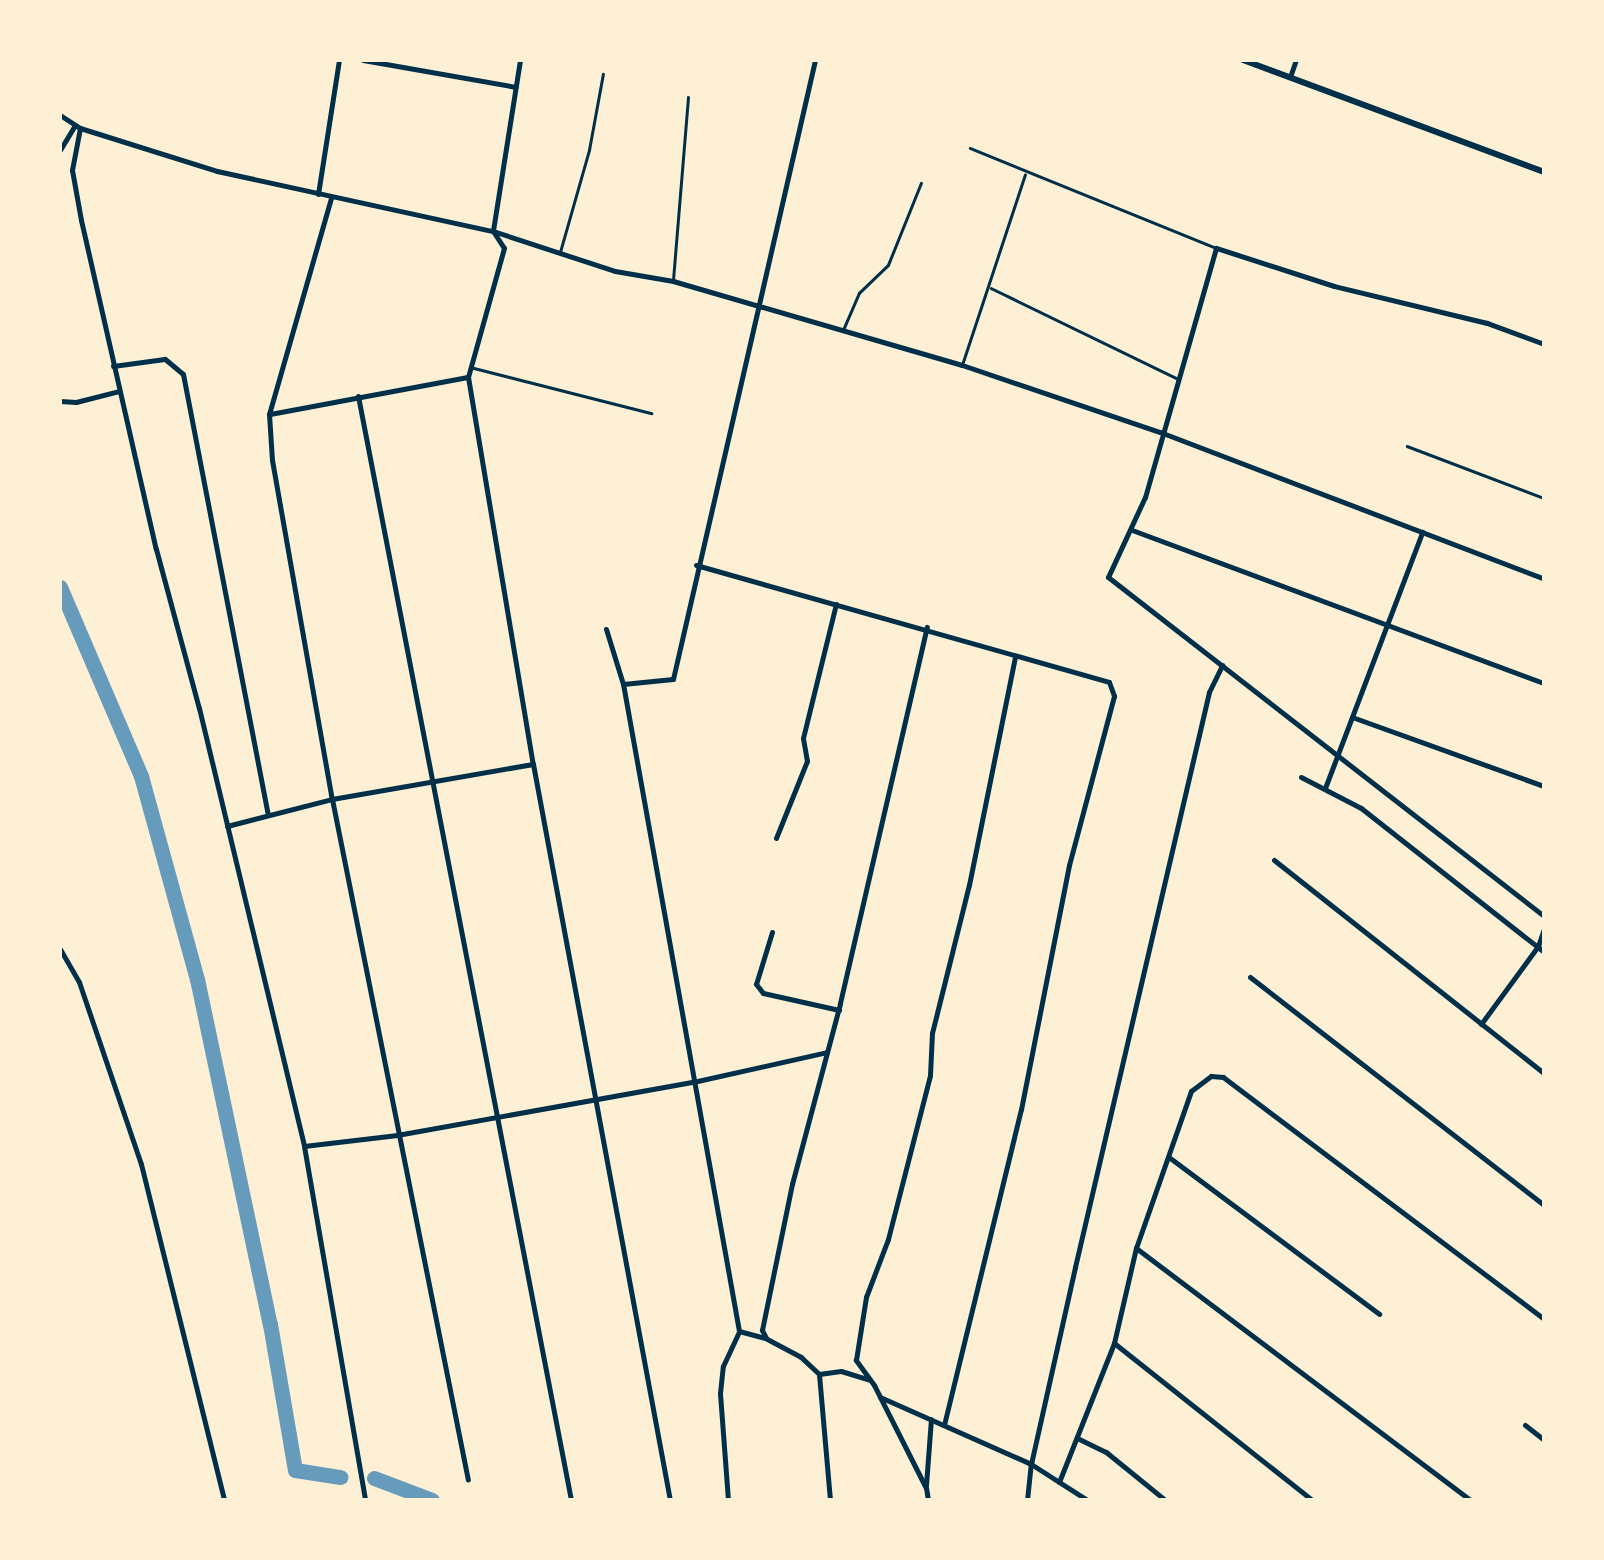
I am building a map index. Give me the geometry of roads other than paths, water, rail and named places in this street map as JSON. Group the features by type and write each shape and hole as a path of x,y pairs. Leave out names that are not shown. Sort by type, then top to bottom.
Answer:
{"street":[{"path":"318,194 339,60"},
{"path":"362,60 516,87"},
{"path":"520,60 494,231 504,248 468,377 533,764 670,1500"},
{"path":"622,684 673,679 696,566 816,60"},
{"path":"1243,60 1544,172"},
{"path":"1290,76 1296,60"},
{"path":"60,115 78,127 217,171 494,231 615,271 673,281 962,365 1160,432 1544,579"},
{"path":"60,150 78,127"},
{"path":"78,127 72,170 119,392 304,1146 365,1500"},
{"path":"331,198 270,414 272,460 332,799 468,1480"},
{"path":"1544,344 1487,323 1334,286 1216,248 1160,432 1146,497 1108,577 1305,732 1339,752 1544,916"},
{"path":"113,366 165,358 183,374 267,812"},
{"path":"270,414 468,377"},
{"path":"60,402 119,392"},
{"path":"358,396 571,1500"},
{"path":"1132,530 1544,684"},
{"path":"1325,788 1422,532"},
{"path":"696,566 927,627 1110,682 1114,696 1069,865 1022,1109 944,1424"},
{"path":"776,838 807,761 804,738 836,604"},
{"path":"766,1338 762,1330 792,1184 839,1010 927,627"},
{"path":"606,628 622,684 739,1331 724,1366 720,1393 728,1500"},
{"path":"926,1488 856,1360 866,1298 888,1239 930,1075 932,1033 969,885 1015,656"},
{"path":"1027,1500 1031,1464 1208,692 1222,665"},
{"path":"1352,717 1544,786"},
{"path":"227,826 267,812 533,764"},
{"path":"1301,776 1361,808 1541,949"},
{"path":"1274,860 1544,1073"},
{"path":"1481,1024 1541,949 1544,929"},
{"path":"772,932 756,984 762,993 839,1010"},
{"path":"60,949 63,967 78,982 140,1164 224,1500"},
{"path":"1250,977 1544,1205"},
{"path":"304,1146 397,1135 693,1082 828,1052"},
{"path":"1060,1482 1114,1343 1136,1248 1191,1092 1211,1076 1223,1077 1544,1319"},
{"path":"1170,1158 1379,1314"},
{"path":"1136,1248 1470,1500"},
{"path":"739,1331 766,1338 802,1357 820,1374 830,1500"},
{"path":"1114,1343 1312,1500"},
{"path":"820,1374 841,1372 870,1380"},
{"path":"878,1397 1031,1464 1087,1500"},
{"path":"928,1500 932,1419"},
{"path":"1525,1425 1544,1440"},
{"path":"1076,1438 1106,1452 1165,1500"}],"lane":[{"path":"560,252 589,150 603,74"},
{"path":"673,281 688,98"},
{"path":"970,148 1216,248"},
{"path":"962,365 1026,174"},
{"path":"842,332 859,292 888,266 922,183"},
{"path":"990,288 1178,379"},
{"path":"473,367 652,413"},
{"path":"1406,446 1544,498"}],"waterway":[{"path":"60,587 141,776 197,979 270,1324 295,1470 340,1477"},
{"path":"374,1478 432,1500"}]}
